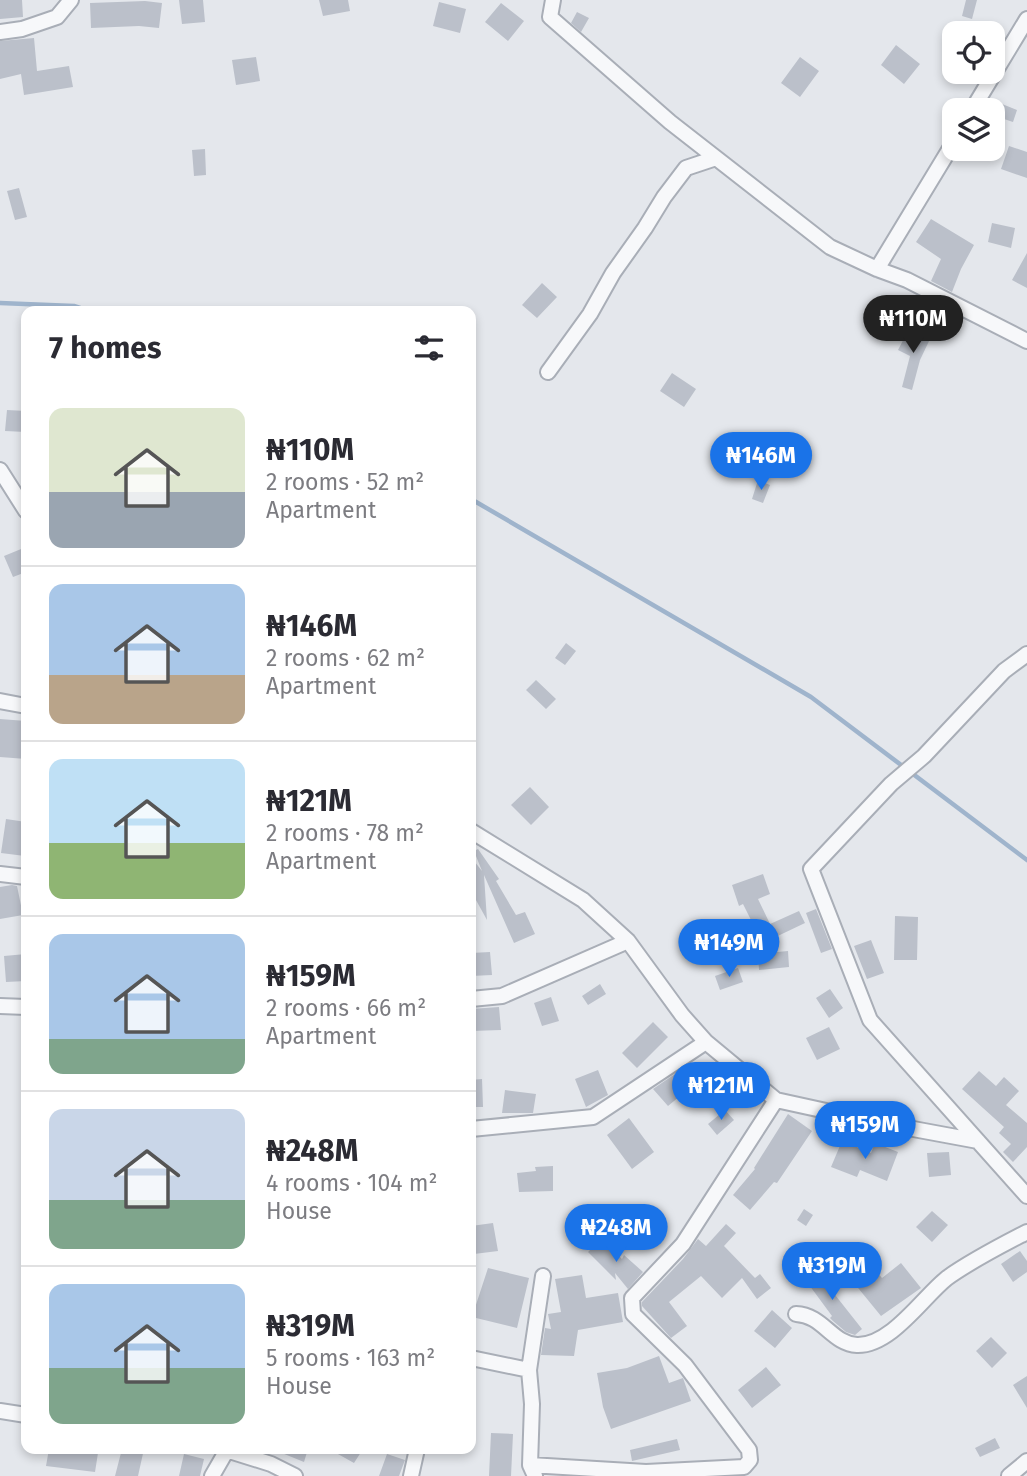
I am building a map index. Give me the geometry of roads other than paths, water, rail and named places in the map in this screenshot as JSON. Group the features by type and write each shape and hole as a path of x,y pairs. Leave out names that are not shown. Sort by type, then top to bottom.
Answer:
{"street":[{"path":"0,32 22,29 57,17 71,0"},
{"path":"554,0 550,17 670,122 830,247 907,280 1027,341"},
{"path":"979,98 1027,19"},
{"path":"548,372 590,314 612,273 686,168 716,158"},
{"path":"877,269 942,161"},
{"path":"0,470 21,503"},
{"path":"1027,654 1004,671 811,869 870,1020 1027,1196"},
{"path":"0,701 21,705"},
{"path":"476,834 583,900 628,941 682,1015 706,1042 776,1100 881,1124 978,1141"},
{"path":"0,874 21,876"},
{"path":"476,999 502,996 628,941"},
{"path":"0,1006 21,1007"},
{"path":"476,1129 593,1117 706,1042"},
{"path":"543,1276 529,1370 532,1470 646,1472 744,1467 750,1460 749,1450 685,1366 633,1314 632,1298 683,1244 776,1100"},
{"path":"796,1314 808,1314 837,1338 857,1345 875,1341 898,1326 946,1279 1027,1232"},
{"path":"476,1358 529,1370"},
{"path":"0,1411 21,1414"},
{"path":"212,1476 223,1454"},
{"path":"240,1454 271,1464 295,1476"},
{"path":"411,1476 416,1454"},
{"path":"1009,1476 1027,1461"}],"waterway":[{"path":"0,303 74,306"},
{"path":"476,502 811,697 1027,860"}]}
